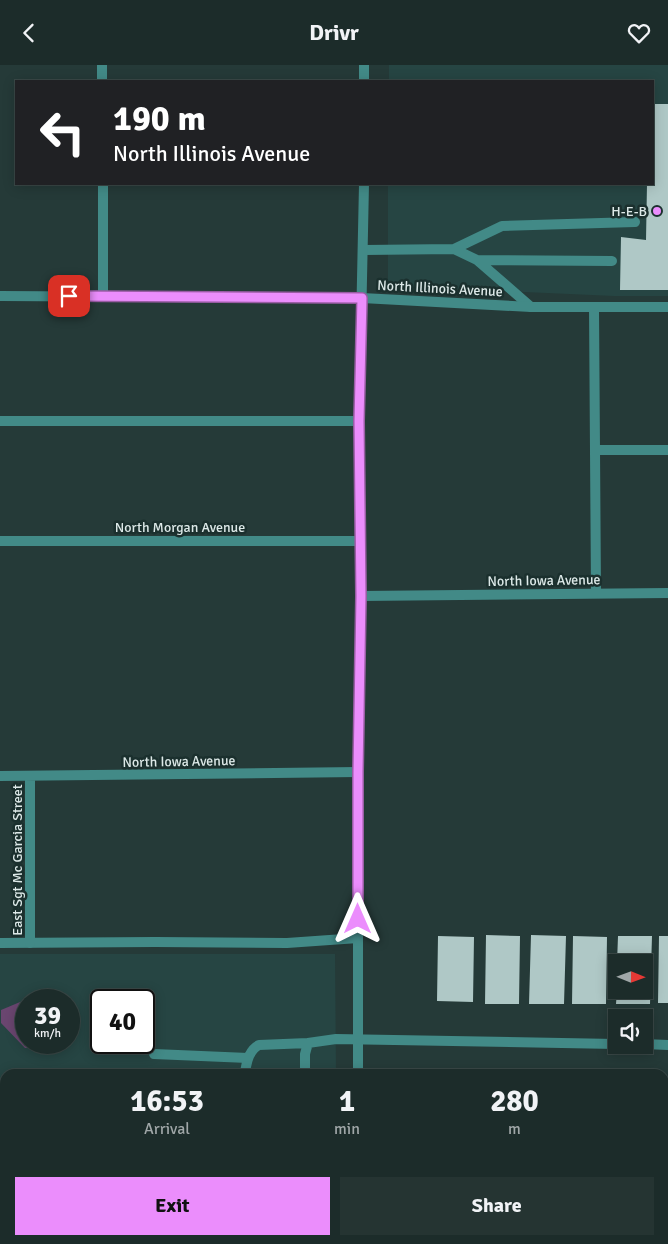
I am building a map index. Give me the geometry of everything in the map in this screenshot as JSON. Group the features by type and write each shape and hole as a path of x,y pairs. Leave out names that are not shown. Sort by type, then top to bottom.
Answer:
{"street":[{"path":"102,65 102,80"},
{"path":"364,65 364,80"},
{"path":"103,185 103,296"},
{"path":"358,1069 358,772 361,596 359,421 364,185"},
{"path":"364,250 454,249 502,226 635,223"},
{"path":"454,249 477,260 531,307"},
{"path":"477,260 612,261"},
{"name":"North Illinois Avenue","path":"0,296 362,298 531,307 668,307"},
{"path":"594,307 596,593"},
{"path":"0,421 359,421"},
{"path":"595,450 668,450"},
{"name":"North Morgan Avenue","path":"0,541 360,541"},
{"name":"North Iowa Avenue","path":"361,596 668,593"},
{"name":"North Iowa Avenue","path":"0,776 358,772"},
{"name":"East Sgt Mc Garcia Street","path":"30,777 30,943"},
{"path":"0,943 287,943 358,938"},
{"path":"246,1069 248,1058 254,1047 259,1045 308,1043 336,1039 358,1041 608,1044"},
{"path":"305,1069 305,1054 308,1043"},
{"path":"653,1044 668,1045"},
{"path":"154,1054 248,1058"}],"shaded area":[{"path":"389,65 668,65 668,296 614,296 388,286 388,185 654,185 654,80 389,80"},
{"path":"0,954 335,954 336,1069 0,1069"},
{"path":"15,1004 15,1038 1,1023 1,1010"}],"building":[{"name":"H-E-B","path":"654,104 668,104 668,290 620,290 621,237 646,240 647,185 654,185"},
{"path":"486,935 520,936 519,1004 485,1004"},
{"path":"531,935 566,936 564,1004 529,1004"},
{"path":"438,936 474,937 473,1002 437,1001"},
{"path":"573,936 607,937 606,1004 572,1004"},
{"path":"618,936 652,936 651,954 617,954"},
{"path":"659,936 668,936 668,1003 658,1003"},
{"path":"616,999 650,999 650,1004 616,1004"}],"place":[{"name":"H-E-B","path":"657,211"}],"route":[{"path":"69,296 362,298 359,421 361,596 358,919"}]}
